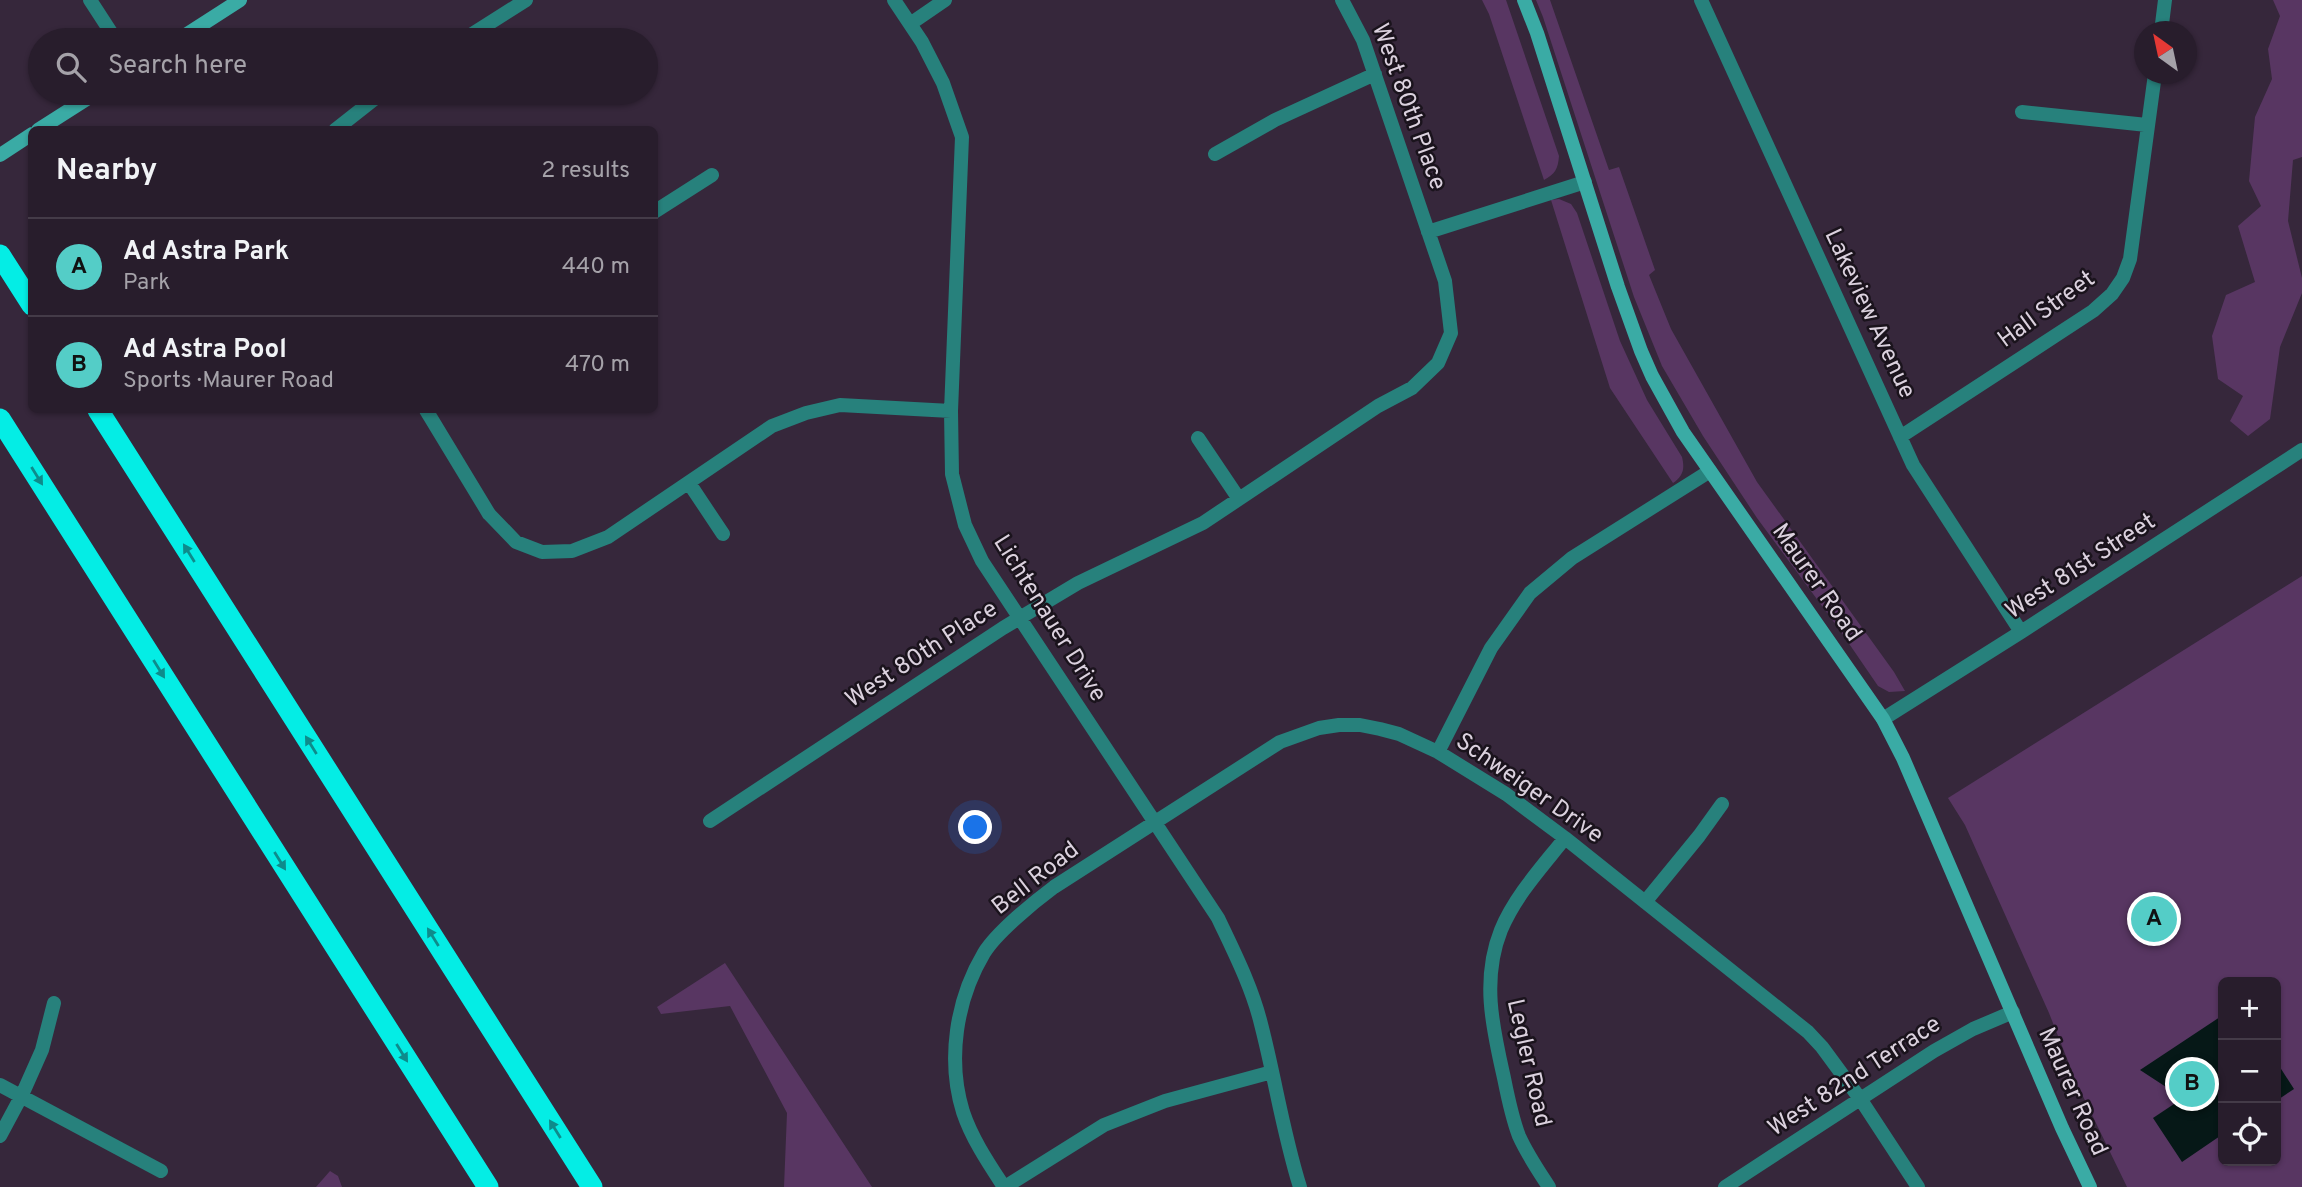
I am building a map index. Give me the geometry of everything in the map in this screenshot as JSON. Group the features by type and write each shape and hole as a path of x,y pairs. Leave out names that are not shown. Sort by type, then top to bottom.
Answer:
{"highway":[{"path":"0,255 28,299"},
{"path":"100,413 592,1187"},
{"path":"0,419 488,1187"}],"street":[{"path":"90,0 108,28"},
{"path":"197,28 240,0"},
{"path":"482,28 526,0"},
{"name":"Lichtenauer Drive","path":"894,0 943,83 962,137 951,411 952,474 965,525 982,561 1223,929 1243,971 1261,1021 1287,1147 1300,1187"},
{"path":"910,24 945,0"},
{"name":"West 80th Place","path":"710,821 1079,583 1203,523 1378,406 1412,388 1438,363 1451,333 1445,281 1363,40 1342,0"},
{"name":"Maurer Road","path":"1524,0 1641,351 1669,410 1882,719 1918,790 2062,1128 2090,1187"},
{"name":"Lakeview Avenue","path":"1700,0 1913,465 2021,632"},
{"path":"2162,21 2165,0"},
{"path":"1215,154 1275,120 1375,74"},
{"name":"Hall Street","path":"1900,437 2070,326 2112,294 2123,278 2130,259 2153,84"},
{"path":"43,126 77,105"},
{"path":"340,126 367,105"},
{"path":"2022,112 2147,125"},
{"path":"0,155 28,136"},
{"path":"658,209 712,175"},
{"path":"1428,232 1585,181"},
{"path":"428,413 489,513 516,542 542,552 572,551 608,537 772,426 806,414 840,405 951,411"},
{"path":"1198,439 1239,499"},
{"name":"West 81st Street","path":"1882,719 2302,450"},
{"path":"1438,752 1491,648 1530,593 1572,558 1710,471"},
{"path":"689,483 723,534"},
{"name":"Schweiger Drive","path":"1154,823 1280,742 1319,728 1360,725 1380,729 1438,752 1507,794 1808,1032 1822,1046 1861,1100 1918,1187"},
{"path":"1644,902 1722,804"},
{"name":"Bell Road","path":"1005,1187 982,1153 964,1115 956,1081 956,1029 964,997 985,951 1024,911 1054,887 1154,823"},
{"name":"Legler Road","path":"1549,1187 1524,1146 1513,1115 1491,1021 1489,983 1492,957 1501,930 1524,891 1565,838"},
{"path":"0,1136 42,1050 54,1003"},
{"name":"West 82nd Terrace","path":"1726,1187 1953,1040 2013,1012"},
{"path":"1005,1187 1104,1125 1165,1101 1272,1072"},
{"path":"0,1085 161,1171"}],"shaded area":[{"path":"1482,0 1506,0 1559,156 1555,171 1544,180 1489,14"},
{"path":"1536,0 1550,0 1609,170 1619,167 1655,270 1649,275 1671,329 1757,482 1905,691 1889,692 1878,686 1757,518 1703,436 1662,366 1634,297"},
{"path":"2273,0 2302,0 2302,157 2293,160 2288,221 2302,278 2302,293 2280,347 2270,419 2248,436 2230,421 2243,396 2218,379 2212,336 2226,295 2255,282 2238,226 2261,206 2249,181 2255,117 2272,79 2268,49 2280,16"},
{"path":"1559,199 1571,204 1577,213 1620,341 1647,400 1682,457 1682,472 1673,483 1610,388 1551,200"},
{"path":"2302,576 2302,1187 2127,1187 2077,1084 2049,1013 1965,825 1948,798"},
{"path":"725,963 872,1187 784,1187 787,1113 730,1006 661,1014 657,1007"},
{"path":"2218,1018 2218,1137 2182,1162 2153,1118 2183,1098 2140,1070"},
{"path":"2281,1069 2294,1089 2281,1098"},
{"path":"330,1171 338,1176 342,1187 316,1187"}],"place":[{"name":"Ad Astra Park","path":"2154,919"},
{"name":"Ad Astra Pool","path":"2192,1084"}]}
